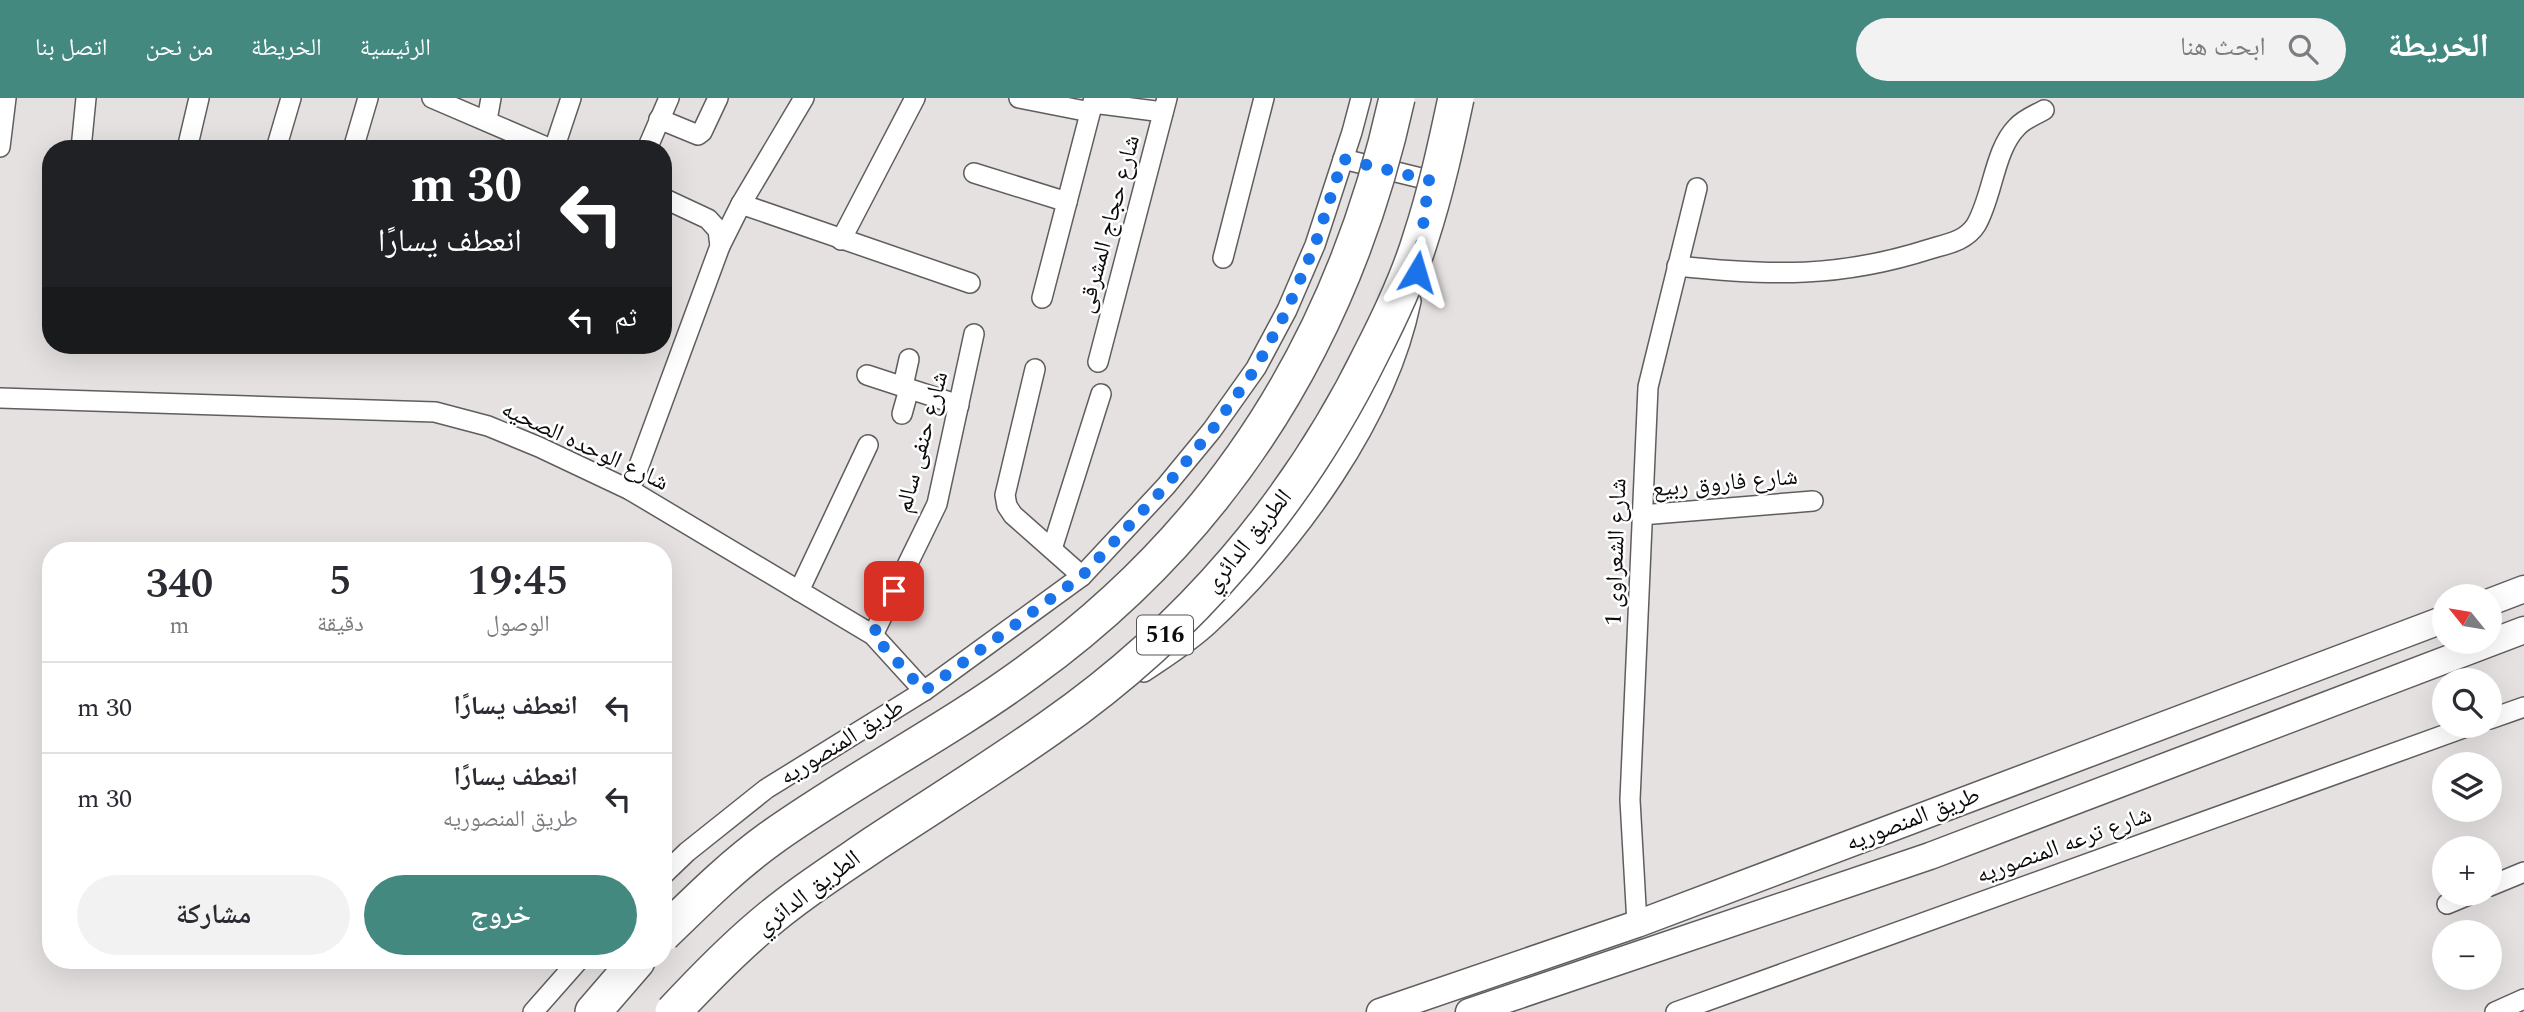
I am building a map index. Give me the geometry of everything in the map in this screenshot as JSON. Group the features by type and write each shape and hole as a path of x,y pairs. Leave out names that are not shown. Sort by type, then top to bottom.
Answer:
{"highway":[{"name":"516","path":"672,925 770,839 1027,673 1085,629 1135,583 1193,521 1248,451 1293,379 1329,308 1364,222 1397,98"},
{"name":"الطريق الدائري","path":"673,1012 710,972 763,924 819,881 1052,726 1114,680 1172,629 1226,573 1275,512 1319,448 1358,381 1392,312 1421,240 1442,166 1456,98"},
{"path":"593,1012 630,969"}],"main road":[{"path":"2502,597 2524,589"},
{"name":"طريق المنصوريه","path":"1380,1012 1637,924 2432,624"},
{"name":"طريق المنصوريه","path":"1469,1012 1930,856 2524,630"},
{"path":"2373,647 2387,683"},
{"path":"1526,1012 1571,992 1606,967"}],"street":[{"path":"0,147 6,98"},
{"path":"82,140 86,98"},
{"path":"189,140 199,98"},
{"path":"279,140 291,98"},
{"path":"356,140 369,98"},
{"path":"432,98 487,120 522,140"},
{"path":"487,120 491,98"},
{"path":"555,140 571,98"},
{"path":"651,140 669,98"},
{"path":"659,119 698,135 718,98"},
{"path":"630,490 720,246 741,204 804,98"},
{"path":"841,240 915,98"},
{"path":"1019,98 1092,104 1165,105"},
{"path":"1223,258 1264,98"},
{"name":"طريق المنصوريه","path":"672,866 766,789 924,691 1082,576 1166,486 1212,430 1256,368 1287,310 1315,245 1361,98"},
{"path":"673,1012 786,914 877,849 1152,667 1207,626 1263,568 1325,487 1349,449 1391,370 1410,304 1442,98"},
{"path":"1042,298 1092,104"},
{"name":"شارع حجاج المشرقى","path":"1098,362 1165,105"},
{"path":"1677,266 1738,272 1809,273 1897,260 1958,240 1969,234 1978,221 2010,136 2023,122 2044,110"},
{"path":"1343,159 1429,180"},
{"path":"974,173 1067,202"},
{"name":"شارع الشعراوى 1","path":"1637,924 1630,800 1648,387 1697,188"},
{"path":"672,202 708,219 718,230 720,246"},
{"path":"741,204 971,283"},
{"name":"شارع حنفى سالم","path":"873,635 936,504 974,334"},
{"path":"902,414 909,359"},
{"path":"1035,369 1004,495 1013,515 1082,576"},
{"path":"867,375 959,405"},
{"path":"1052,549 1101,394"},
{"name":"شارع الوحده الصحيه","path":"0,398 435,412 488,426 630,490 873,635 924,691"},
{"path":"799,591 868,445"},
{"name":"شارع فاروق ربيع","path":"1642,515 1813,501"},
{"path":"2502,715 2524,707"},
{"name":"شارع ترعه المنصوريه","path":"1676,1012 2436,738"},
{"path":"2502,881 2524,872"},
{"path":"533,1012 571,969"},
{"path":"2495,1012 2524,999"}],"route":[{"path":"894,591 873,635 924,691 1082,576 1166,486 1212,430 1256,368 1287,310 1315,245 1343,159 1429,180 1417,272"}]}
